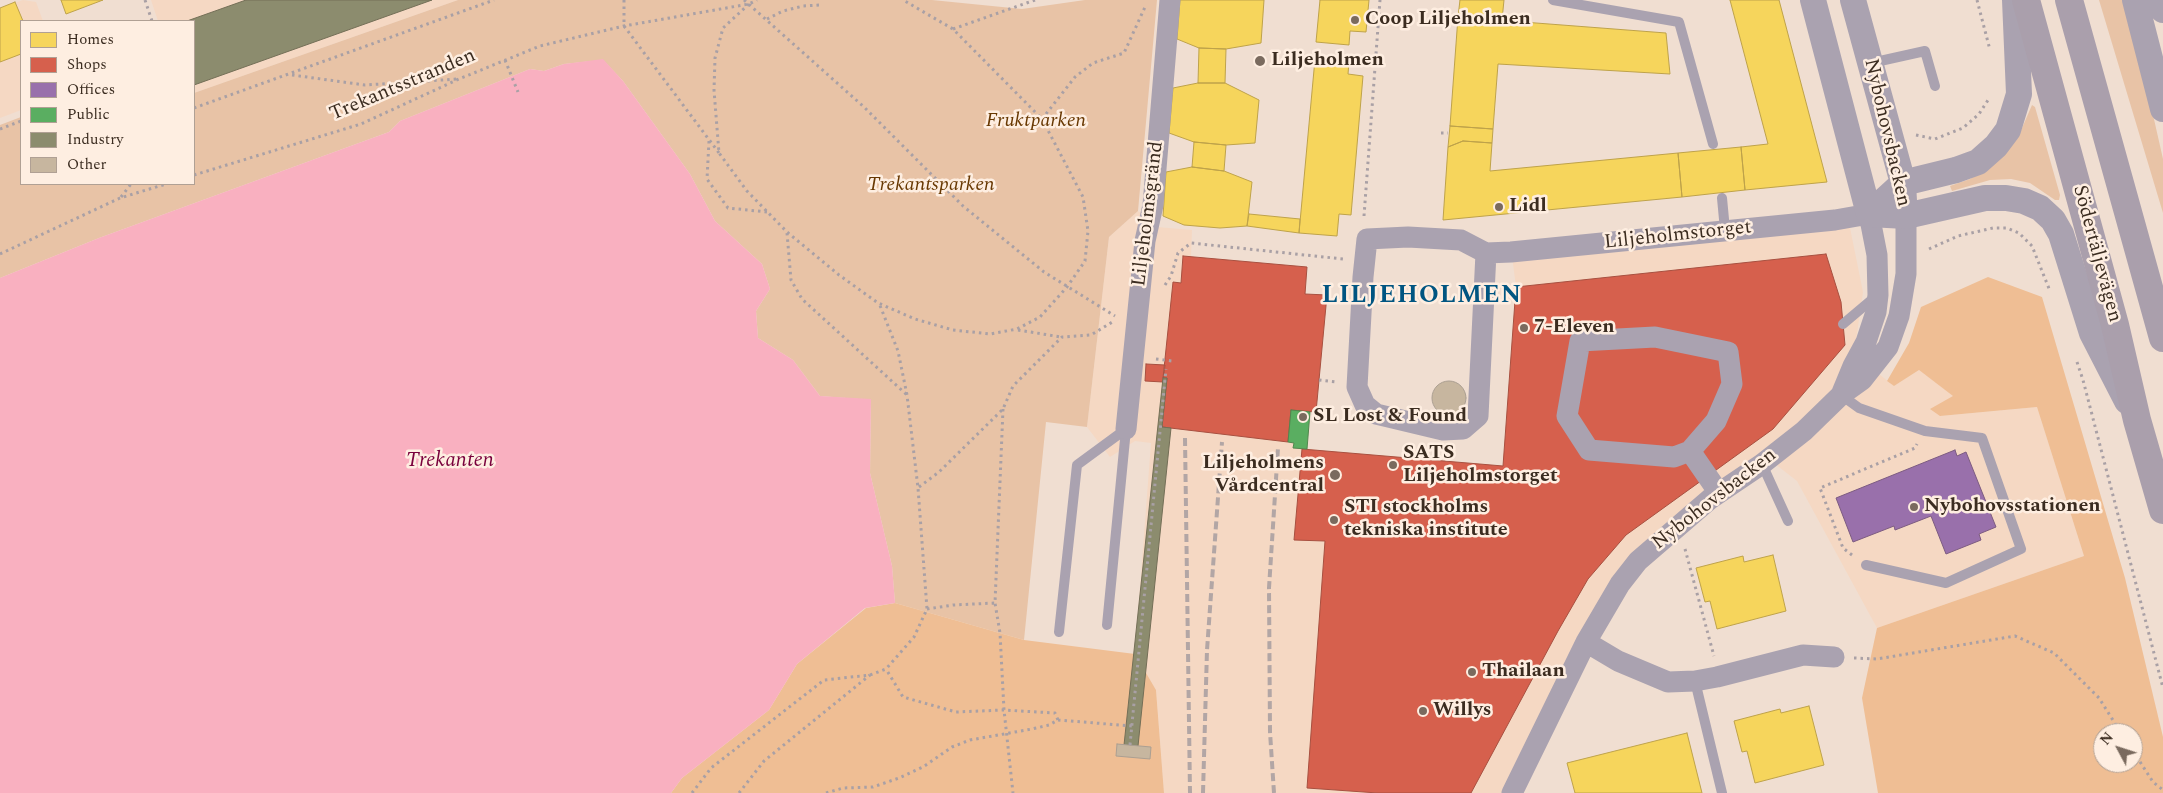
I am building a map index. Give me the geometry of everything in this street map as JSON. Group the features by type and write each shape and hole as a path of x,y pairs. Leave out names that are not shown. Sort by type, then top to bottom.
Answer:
{"main road":[{"name":"Södertäljevägen","path":"2026,0 2115,324 2137,420 2163,510"},
{"name":"Södertäljevägen","path":"2069,0 2163,338"},
{"path":"2130,216 2163,291"}],"street":[{"name":"Liljeholmsgränd","path":"1126,429 1145,241 1152,205 1170,0"},
{"name":"Nybohovsbacken","path":"1813,0 1869,214 1876,255 1878,295 1876,312 1866,342 1852,366 1842,394"},
{"name":"Nybohovsbacken","path":"1512,793 1586,642 1620,584 1638,561 1719,493 1762,464 1804,431 1842,394 1862,380 1888,347 1899,316 1906,274 1906,216 1902,183 1853,0"},
{"path":"1869,214 1902,183 1943,174 1978,162 1996,146 2008,130 2019,94 2015,0"},
{"path":"2135,0 2163,109"},
{"path":"2160,0 2163,10"},
{"path":"1869,214 1906,216 1985,198 2006,198 2024,201 2040,208 2053,220 2068,250 2092,332 2137,420"},
{"name":"Liljeholmstorget","path":"1486,253 1572,247 1828,221 1869,214"},
{"path":"1408,237 1461,240 1486,253 1478,416 1463,430 1443,430 1376,414 1365,406 1357,387 1367,239 1408,237"},
{"path":"1655,337 1728,352 1732,384 1716,422 1690,451 1674,457 1589,450 1567,416 1580,341 1655,337"},
{"path":"1690,451 1719,493"},
{"path":"1586,642 1618,661 1668,682 1695,681 1803,655 1834,657"}],"lane":[{"path":"1553,0 1679,22 1713,144"},
{"path":"1870,64 1925,51 1935,86"},
{"path":"1722,198 1725,230"},
{"path":"1844,324 1878,295"},
{"path":"1842,394 1859,408 1925,430 1982,438 2021,550 1946,583 1866,565"},
{"path":"1106,625 1126,429"},
{"path":"1059,632 1077,465 1126,429"},
{"path":"1762,464 1788,521"},
{"path":"1695,681 1722,793"}],"path":[{"path":"145,0 152,20"},
{"path":"195,108 494,0"},
{"path":"624,0 624,26 748,191 787,232 839,275 878,303 915,319 953,330 990,334 1017,329 1040,317 1085,261 1088,232 1083,197 1042,119 953,29 904,0"},
{"path":"744,0 864,108 963,206 1044,272 1119,318 1091,335 1062,337 1017,329"},
{"path":"719,153 714,90 715,58 724,28 749,4 757,0"},
{"path":"953,29 1035,0"},
{"path":"1042,119 1075,77 1093,63 1124,53 1149,0"},
{"path":"1367,239 1364,222 1380,0"},
{"path":"1977,0 1992,57"},
{"name":"Trekantsstranden","path":"195,175 361,124 459,79 540,46 624,26 749,4"},
{"path":"767,20 783,11 803,6 820,5"},
{"path":"1367,21 1378,22"},
{"path":"505,60 518,92"},
{"path":"291,74 365,85 459,79"},
{"path":"1908,134 1936,139 1963,128 1979,114 1992,90"},
{"path":"0,129 20,121"},
{"path":"1441,133 1448,133"},
{"path":"709,140 707,179 728,208 767,212"},
{"path":"120,198 131,185"},
{"path":"0,254 120,198 163,185"},
{"path":"1926,250 1958,236 1993,228 2007,228 2019,233 2032,246 2052,296"},
{"path":"787,232 790,280 802,299 907,395"},
{"path":"1161,289 1171,276 1178,253 1191,243 1365,261"},
{"path":"692,793 711,768 824,680 870,675 886,669 914,637 927,609 918,488 907,395 898,351 878,303"},
{"path":"1013,793 1004,710 1000,634 995,603 1003,409 1013,386 1062,337"},
{"path":"2076,361 2083,380 2163,688"},
{"path":"1130,745 1165,369 1172,366"},
{"path":"918,488 939,472 1003,409"},
{"path":"1866,565 1843,548 1820,488 1915,448 1925,430"},
{"path":"1678,527 1712,650"},
{"path":"927,609 953,605 995,603"},
{"path":"1834,657 1877,659 2015,636 2054,653 2099,698 2115,723"},
{"path":"886,669 903,697 956,712 1004,710 1055,713 1058,720"},
{"path":"739,793 764,761 870,675"},
{"path":"826,793 843,788 873,787 923,767 952,747 970,740 1049,725 1058,720 1132,726"},
{"path":"2143,766 2153,782 2163,790"}],"shaded area":[{"path":"23,0 36,2 43,20 20,20 20,110 0,118 0,8"},
{"path":"151,0 458,0 195,93 195,20 158,20"},
{"path":"1138,211 1157,227 1192,230 1191,257 1307,267 1305,294 1327,295 1316,412 1310,412 1307,449 1503,466 1516,287 1511,248 1848,218 1863,292 1854,354 1894,386 1919,370 1954,396 1940,416 2037,407 2084,556 1877,628 1797,481 1761,453 1655,533 1505,793 1164,793 1156,690 1135,654 1151,443 1135,441 1110,457 1087,427 1109,237"},
{"path":"1988,277 2042,297 2125,578 2163,737 2163,793 1878,793 1862,698 1877,628 2084,556 2037,407 1940,416 1930,409 1953,396 1919,370 1894,386 1887,381 1909,343 1921,307"},
{"path":"895,603 1024,640 1135,654 1156,690 1164,793 671,793 682,778 769,710 797,664 866,608"}],"green space":[{"name":"Trekantsparken","path":"458,0 932,0 1022,9 1085,0 1157,0 1138,211 1109,237 1087,427 1046,422 1024,640 895,603 892,566 870,473 871,400 820,396 793,360 758,338 756,311 770,289 762,264 715,221 690,174 623,81 603,60 564,64 544,71 530,69 400,121 389,132 99,238 0,278 0,125 20,117 20,185 195,185 195,93"},
{"path":"2099,0 2127,0 2163,159 2163,213"},
{"path":"2032,105 2035,107 2060,195 2059,200 2055,200 2030,183 2011,179 1990,180 1952,191 1950,186 1970,179 1990,168 2019,135"}],"water":[{"name":"Trekanten","path":"603,59 623,81 690,174 715,221 762,264 770,289 756,311 758,338 793,360 820,396 871,399 870,473 892,566 895,603 865,608 797,664 769,710 682,778 671,793 0,793 0,278 99,238 389,132 400,121 530,69 544,71 564,64"}],"building: Homes":[{"path":"61,0 103,0 66,14"},
{"path":"1180,0 1264,0 1261,43 1226,49 1199,48 1177,39"},
{"path":"1320,0 1369,0 1366,32 1350,31 1349,45 1316,42"},
{"path":"1460,0 1504,0 1502,20 1458,17"},
{"path":"1730,0 1779,0 1827,182 1745,190 1741,147 1768,144"},
{"path":"15,2 23,20 20,20 20,54 0,62 0,8"},
{"path":"1458,17 1666,33 1670,74 1498,64 1493,129 1450,126"},
{"path":"1199,48 1226,49 1225,83 1198,83"},
{"path":"1315,59 1349,62 1348,74 1363,76 1351,215 1339,214 1337,236 1299,233"},
{"path":"1198,83 1225,83 1259,100 1255,143 1226,145 1194,142 1169,133 1173,88"},
{"path":"1450,126 1493,129 1492,143 1463,141 1448,147"},
{"path":"1463,141 1492,143 1490,171 1678,153 1682,197 1443,220 1448,147"},
{"path":"1194,142 1226,145 1224,171 1192,167"},
{"path":"1741,147 1745,190 1682,197 1678,153"},
{"path":"1192,167 1224,171 1252,182 1247,226 1220,228 1184,225 1163,216 1166,172"},
{"path":"1249,214 1300,219 1299,233 1247,226"},
{"path":"1773,555 1786,611 1717,629 1710,601 1705,602 1696,568 1743,556 1744,562"},
{"path":"1809,706 1824,765 1755,783 1747,751 1742,752 1734,721 1780,709 1781,713"},
{"path":"1687,733 1702,793 1575,793 1567,763"}],"building: Shops":[{"path":"1826,254 1841,302 1845,345 1773,429 1626,535 1588,579 1471,793 1378,793 1307,788 1325,541 1294,540 1302,449 1503,466 1516,287"},
{"path":"1183,256 1307,267 1305,294 1327,295 1316,412 1291,410 1288,442 1162,427 1167,378 1163,378 1173,282 1181,283"},
{"path":"1146,364 1165,365 1163,382 1145,381"}],"building: Offices":[{"name":"Nybohovsstationen","path":"1955,450 1957,456 1966,452 1996,527 1979,534 1981,540 1946,554 1931,516 1895,530 1894,526 1853,542 1836,498"}],"building: Public":[{"path":"1291,410 1310,412 1307,449 1293,448 1294,443 1288,442"}],"building: Industry":[{"path":"246,0 432,0 195,85 195,20 190,20"},
{"path":"1163,378 1167,378 1162,427 1171,428 1138,746 1124,745"}],"building: Other":[{"path":"1449,381 1461,386 1466,398 1461,410 1449,415 1437,410 1432,398 1437,386"},
{"path":"1117,744 1151,747 1150,759 1116,756"}],"railway":[{"path":"1185,438 1190,793"},
{"path":"1203,793 1207,650 1222,442"},
{"path":"1274,793 1270,732 1269,588 1278,448"}],"place":[{"name":"Coop Liljeholmen","path":"1355,20"},
{"name":"Liljeholmen","path":"1260,61"},
{"name":"Lidl","path":"1499,207"},
{"name":"7-Eleven","path":"1524,328"},
{"name":"SL Lost & Found","path":"1303,417"},
{"name":"SATS Liljeholmstorget","path":"1393,465"},
{"name":"Liljeholmens Vårdcentral","path":"1335,475"},
{"name":"Nybohovsstationen","path":"1914,507"},
{"name":"STI stockholms tekniska institute","path":"1334,520"},
{"name":"Thailaan","path":"1472,672"},
{"name":"Willys","path":"1423,711"}],"district":[{"name":"LILJEHOLMEN","path":"1422,297"}],"park label":[{"name":"Fruktparken","path":"1036,122"}]}
